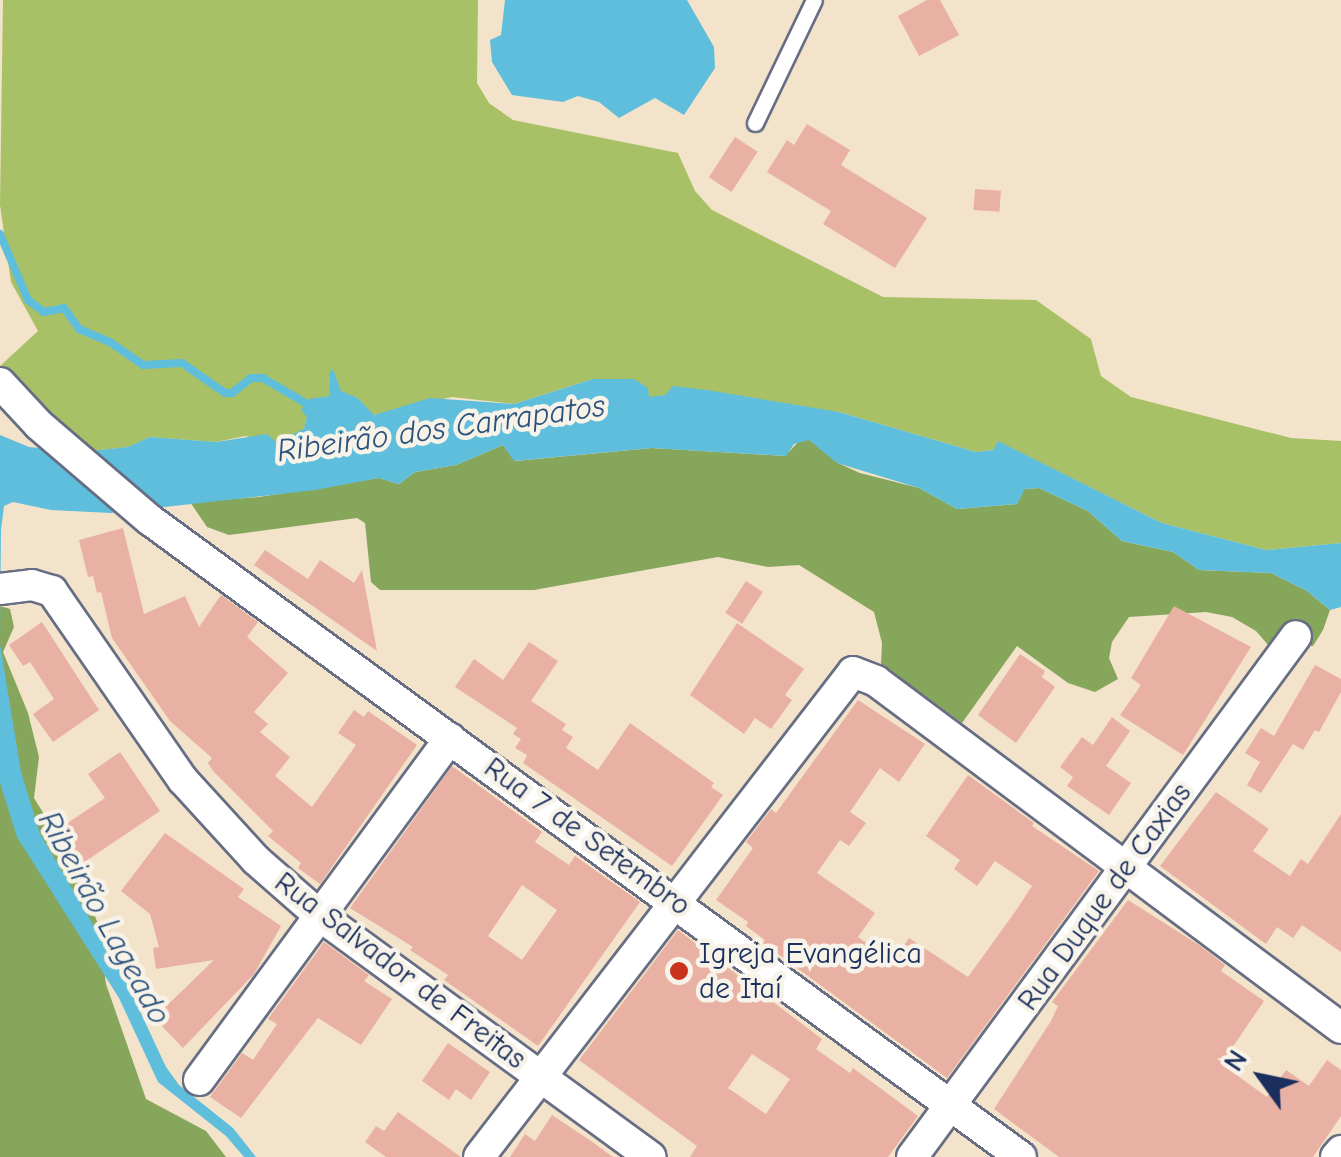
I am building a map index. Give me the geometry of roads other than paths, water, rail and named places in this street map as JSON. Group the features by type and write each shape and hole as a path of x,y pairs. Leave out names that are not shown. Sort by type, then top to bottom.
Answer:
{"street":[{"name":"Rua 7 de Setembro","path":"7,390 61,444 150,520 1021,1157"},
{"name":"Rua Salvador de Freitas","path":"10,588 43,587 62,602 134,716 183,780 256,860 320,916 651,1157"},
{"name":"Rua Duque de Caxias","path":"912,1157 1296,636"},
{"path":"479,1157 846,676 860,671 1341,1028"},
{"path":"199,1080 450,738"}],"lane":[{"path":"755,123 814,0"}],"water":[{"path":"505,0 687,0 714,47 715,68 684,115 655,98 619,118 599,102 578,96 563,102 512,95 492,62 490,40 501,35"},
{"name":"Ribeirão dos Carrapatos","path":"333,369 341,391 358,398 374,415 430,398 514,404 593,379 634,379 648,388 649,397 665,395 673,386 707,390 839,412 976,452 993,450 998,441 1162,523 1266,550 1341,543 1341,607 1330,610 1307,591 1271,573 1199,570 1173,552 1122,541 1088,511 1039,488 1025,489 1017,504 957,509 919,488 837,463 809,440 794,444 786,456 652,448 514,461 503,445 456,465 415,472 399,484 379,478 315,490 111,513 51,510 13,502 4,506 1,530 0,640 0,435 29,447 80,452 128,447 150,437 216,442 267,434 276,442 304,429 307,417 301,410 309,399 330,396 329,373"},
{"path":"0,644 21,772 40,834 124,977 166,1067 179,1085 233,1128 256,1157 244,1157 226,1136 158,1082 119,998 17,837 0,783"}],"waterway":[{"path":"0,234 28,300 44,312 64,308 79,329 110,342 143,365 182,363 225,393 232,393 251,378 263,378 312,407"}],"place":[{"name":"Igreja Evangélica de Itaí","path":"679,971"}],"water label":[{"name":"Ribeirão Lageado","path":"104,918"}]}
